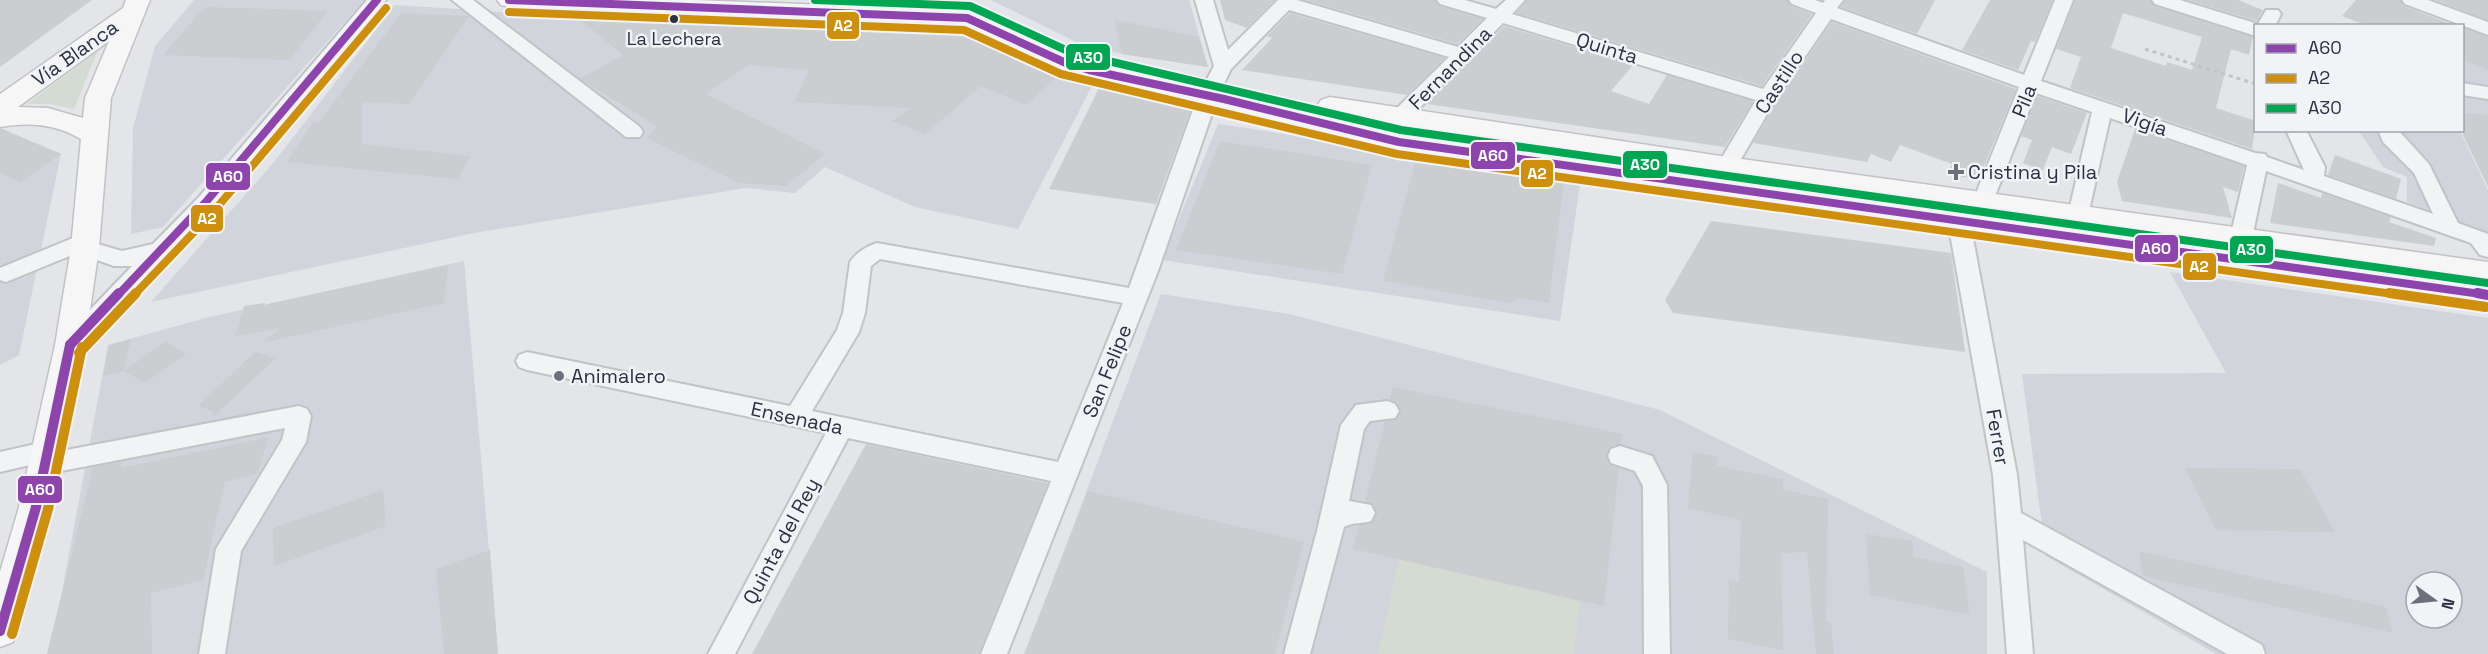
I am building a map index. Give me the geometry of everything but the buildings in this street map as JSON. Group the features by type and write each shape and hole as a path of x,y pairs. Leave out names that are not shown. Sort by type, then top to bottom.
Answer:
{"main road":[{"path":"113,61 159,0"},
{"path":"511,0 961,9 1066,63 1215,83"},
{"path":"930,0 999,23 1094,62 1215,83 1394,129 1959,222 2488,295"},
{"path":"0,631 47,458 70,345 85,245 98,98 136,3"},
{"name":"Vía Blanca","path":"0,86 136,3"},
{"name":"Vía Blanca","path":"0,107 136,3"},
{"path":"0,118 25,115 61,120 93,135"},
{"path":"1394,129 1727,166 2488,273"}],"street":[{"path":"70,345 164,249 377,0"},
{"path":"461,0 633,132"},
{"path":"1204,0 1215,83"},
{"name":"Quinta","path":"1446,0 1768,97"},
{"name":"Fernandina","path":"1394,129 1516,0"},
{"name":"Vigía","path":"1798,0 1830,5 2031,84 2258,159 2450,227 2479,238 2488,249"},
{"name":"Pila","path":"1983,201 2064,0"},
{"path":"2161,0 2254,29"},
{"path":"2411,0 2488,29"},
{"path":"1215,83 1287,2 1464,55"},
{"name":"Castillo","path":"1727,166 1768,97 1830,5"},
{"name":"San Felipe","path":"994,654 1136,297 1215,83"},
{"path":"2464,90 2488,93"},
{"path":"2078,214 2103,108"},
{"path":"2297,132 2315,167 2313,178"},
{"path":"2389,132 2390,137 2422,169 2450,227"},
{"path":"2241,238 2258,159"},
{"name":"Ferrer","path":"1959,222 2005,475 2020,654"},
{"path":"6,274 85,245 110,260 128,261 164,249"},
{"path":"795,417 848,332 854,314 861,262 877,251 1136,297"},
{"name":"Ensenada","path":"527,361 1066,474"},
{"path":"1297,654 1333,520 1353,425 1364,412 1387,411"},
{"path":"0,462 47,458 299,416 294,442 229,549 212,654"},
{"name":"Quinta del Rey","path":"721,654 842,427"},
{"path":"1620,456 1643,463 1655,484 1657,654"},
{"path":"1333,520 1347,512 1362,513"},
{"path":"2010,520 2252,654"}],"path":[{"path":"2145,49 2254,83"}],"shaded area":[{"path":"194,0 364,0 163,227 131,234 133,128 155,46"},
{"path":"991,0 1189,0 1208,67 1088,48"},
{"path":"395,5 658,22 967,33 1093,84 1018,229 915,207 825,167 795,193 746,188 474,233 151,302 274,162"},
{"path":"2464,27 2488,36 2488,115 2464,112"},
{"path":"97,52 74,109 50,104 27,104"},
{"path":"1218,124 1581,178 1560,321 1162,260"},
{"path":"0,128 61,154 19,355 0,365"},
{"path":"2360,132 2460,132 2488,190 2488,232 2407,202 2407,177 2383,167"},
{"path":"464,261 498,654 47,654 60,602 108,345 209,317"},
{"path":"2170,272 2488,318 2488,654 2216,654 2046,556 2022,374 2226,373"},
{"path":"1161,294 1289,314 1660,410 1987,572 1987,654 1025,654"},
{"path":"1399,559 1580,601 1574,654 1378,654"}],"transit line":[{"name":"A60","path":"70,345 205,203 377,0"},
{"name":"A60","path":"509,0 967,18 1066,63 1089,70 1224,99 1399,142 2488,295"},
{"name":"A30","path":"815,0 970,6 1070,52 1227,87 1401,130 2488,283"},
{"name":"A2","path":"79,353 214,211 386,8"},
{"name":"A2","path":"509,12 964,30 1061,74 1397,154 2486,307"},
{"name":"A60","path":"0,631 36,507 70,345"},
{"name":"A2","path":"12,634 48,509 82,347"}],"place":[{"name":"La Lechera","path":"674,19"},
{"name":"Cristina y Pila","path":"1956,172"},
{"name":"Animalero","path":"559,376"}]}
